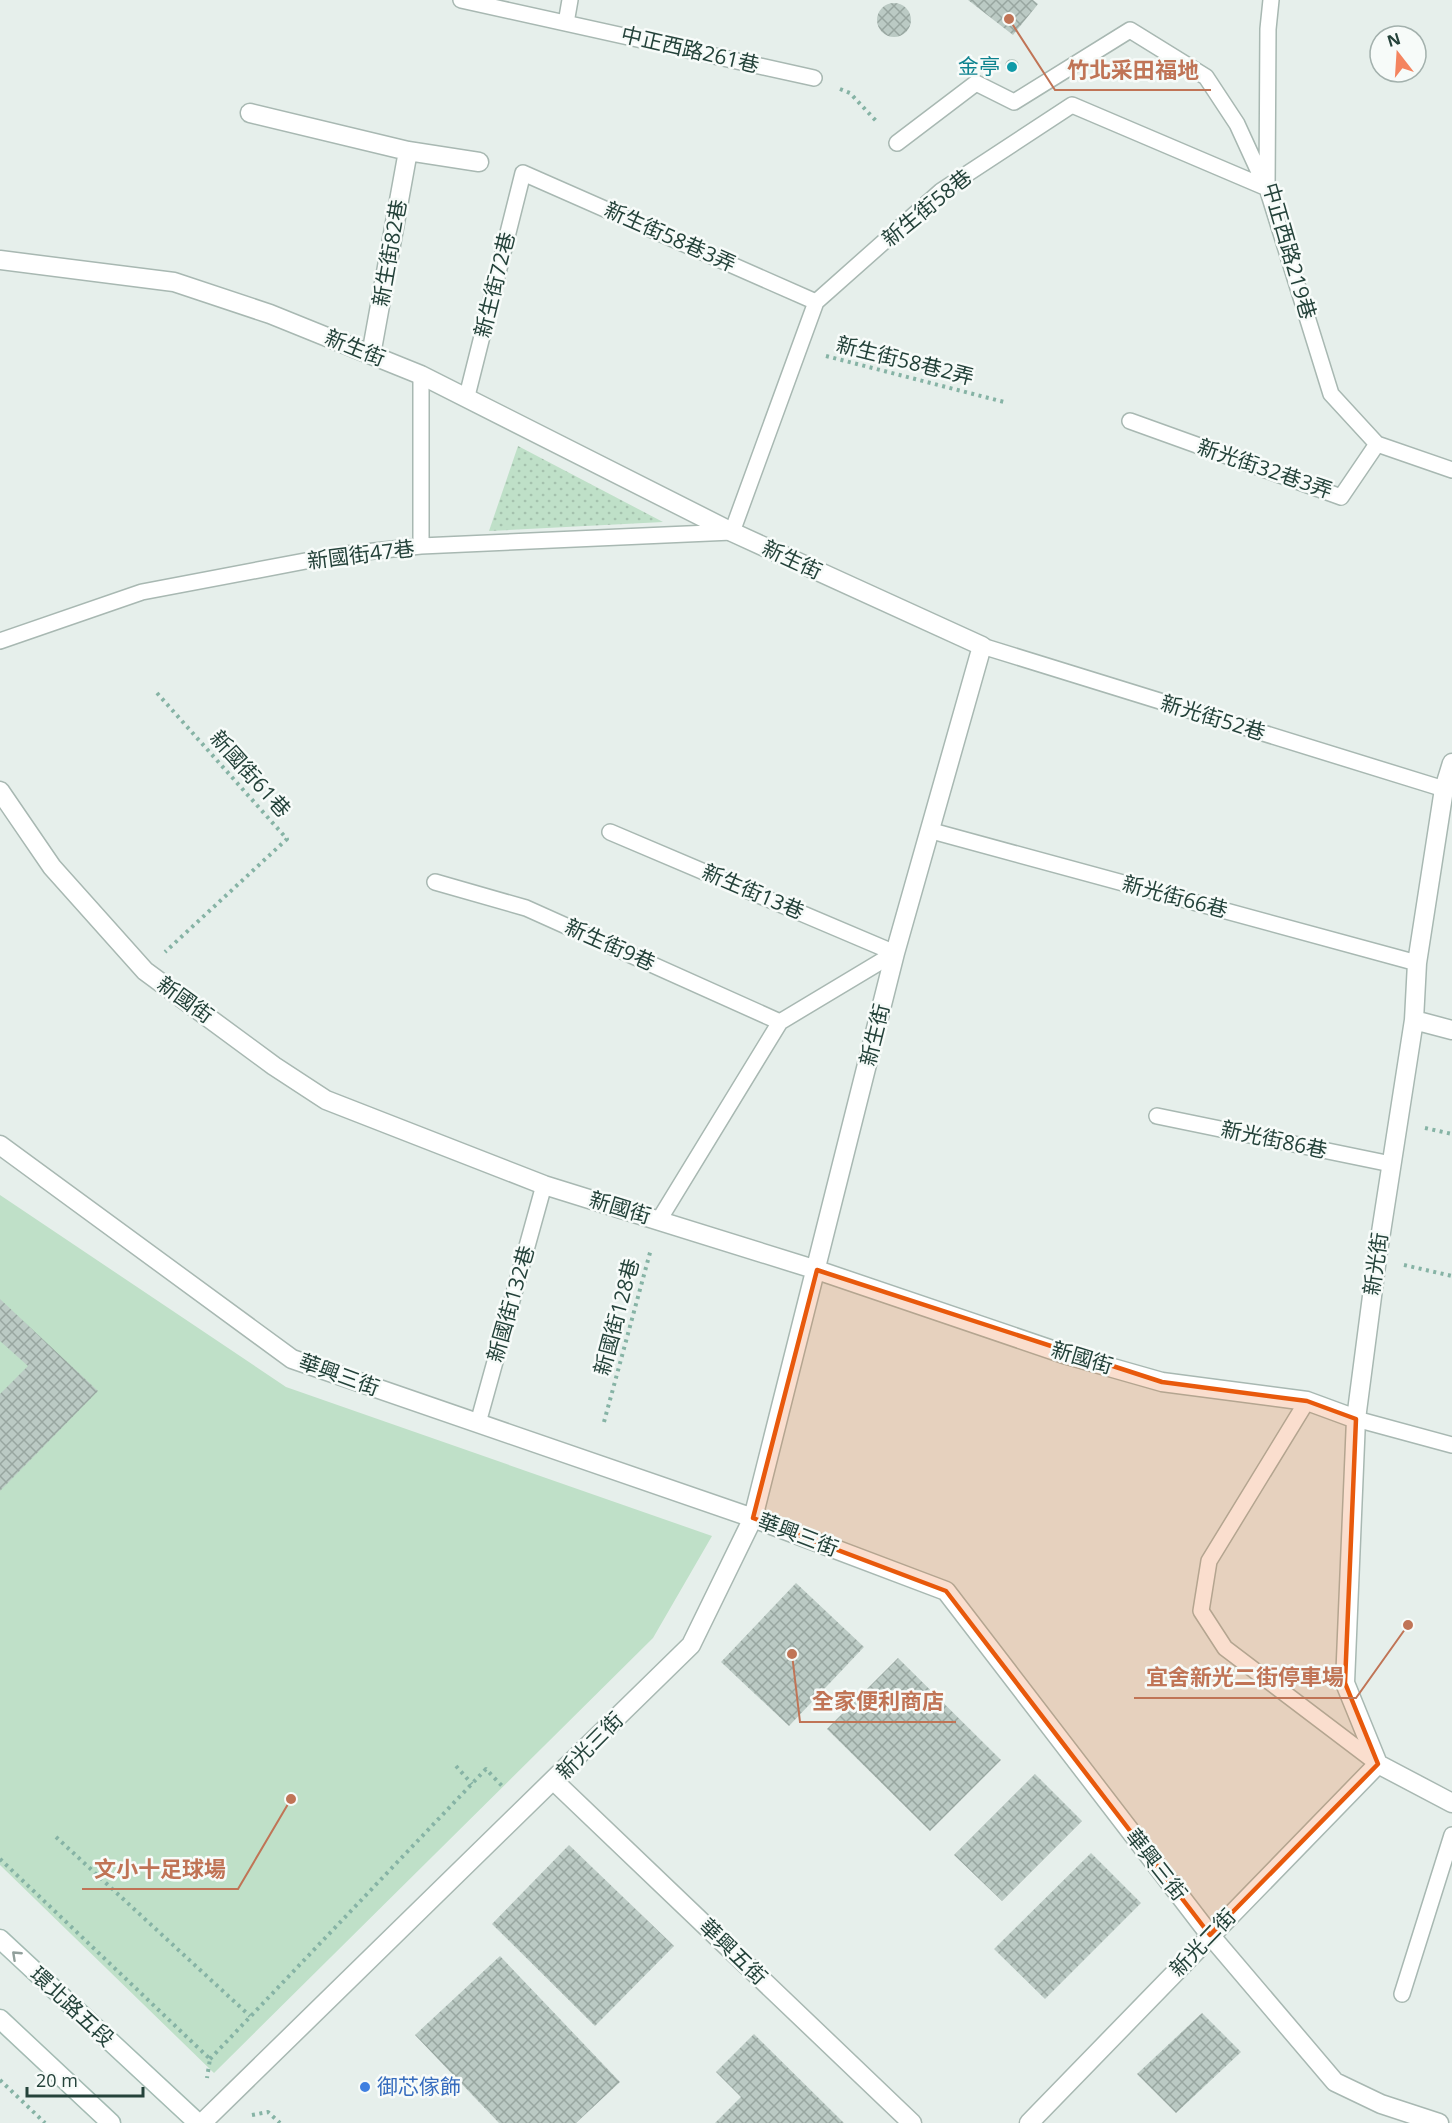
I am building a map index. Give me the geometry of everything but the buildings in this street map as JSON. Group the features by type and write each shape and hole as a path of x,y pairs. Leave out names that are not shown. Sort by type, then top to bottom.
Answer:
{"street":[{"path":"250,112 408,151 478,162"},
{"name":"新生街82巷","path":"371,355 408,151"},
{"name":"新生街","path":"0,260 174,282 270,315 421,375 467,396 732,532 982,646 932,831 895,953 817,1270"},
{"name":"新光街","path":"1378,1764 1345,1683 1356,1419 1377,1258 1414,1020 1418,963 1444,789 1452,763"},
{"name":"新國街","path":"0,791 52,867 145,970 274,1066 326,1100 544,1185 817,1270 1067,1354 1162,1382 1307,1401 1356,1419"},
{"path":"1414,1020 1452,1030"},
{"name":"華興三街","path":"0,1145 292,1359 753,1518 946,1591 1210,1935 1335,2082 1381,2103 1439,2123"},
{"name":"新光三街","path":"200,2123 554,1781 691,1645 753,1518 817,1270"},
{"path":"1378,1764 1452,1803"},
{"name":"新光二街","path":"1029,2123 1378,1764"},
{"name":"華興五街","path":"554,1781 912,2123"},
{"name":"環北路五段","path":"0,1939 200,2123"},
{"path":"0,2019 111,2123"}],"lane":[{"name":"中正西路261巷","path":"461,0 814,78"},
{"path":"566,23 570,0"},
{"name":"中正西路219巷","path":"1271,0 1268,38 1267,188 1331,394 1377,444"},
{"path":"897,143 976,83 1014,102 1130,30 1206,76 1238,124 1267,188"},
{"name":"新生街58巷","path":"732,532 816,302 941,191 1072,105 1267,188"},
{"name":"新生街58巷3弄","path":"523,173 816,302"},
{"name":"新生街72巷","path":"467,396 523,173"},
{"path":"421,375 421,546"},
{"name":"新光街32巷3弄","path":"1130,421 1341,496 1377,444"},
{"path":"1377,444 1452,470"},
{"name":"新國街47巷","path":"0,641 142,592 337,555 421,546 732,532"},
{"name":"新光街52巷","path":"982,646 1444,789"},
{"name":"新生街13巷","path":"610,831 895,953"},
{"name":"新光街66巷","path":"932,831 1418,963"},
{"name":"新生街9巷","path":"435,882 526,908 780,1022"},
{"path":"659,1220 780,1022 895,953"},
{"name":"新光街86巷","path":"1157,1116 1391,1164"},
{"name":"新國街132巷","path":"478,1423 544,1185"},
{"path":"1307,1401 1209,1561 1201,1611 1226,1648 1378,1764"},
{"path":"1356,1419 1452,1445"},
{"path":"1402,1994 1452,1835"}],"path":[{"name":"新生街58巷2弄","path":"799,349 1004,402"},
{"name":"新國街61巷","path":"145,970 287,839 157,693"},
{"name":"新國街128巷","path":"604,1422 659,1220"},
{"path":"1377,1258 1452,1276"},
{"path":"456,1766 472,1784"},
{"path":"206,2080 210,2059 486,1770 509,1793"},
{"path":"56,1837 250,2016"},
{"path":"0,1859 210,2059"},
{"path":"0,2080 45,2123"}],"highlighted area":[{"path":"817,1270 1162,1382 1307,1401 1356,1419 1345,1683 1378,1764 1210,1935 946,1591 753,1518"}],"green space":[{"path":"518,446 663,522 489,531"},
{"path":"0,1195 286,1387 712,1536 653,1638 214,2073 0,1865"}],"place":[{"name":"竹北采田福地","path":"1009,19"},
{"name":"金亭","path":"1012,67"},
{"name":"宜舍新光二街停車場","path":"1408,1625"},
{"name":"全家便利商店","path":"792,1654"},
{"name":"文小十足球場","path":"291,1799"},
{"name":"御芯傢飾","path":"365,2087"}]}
